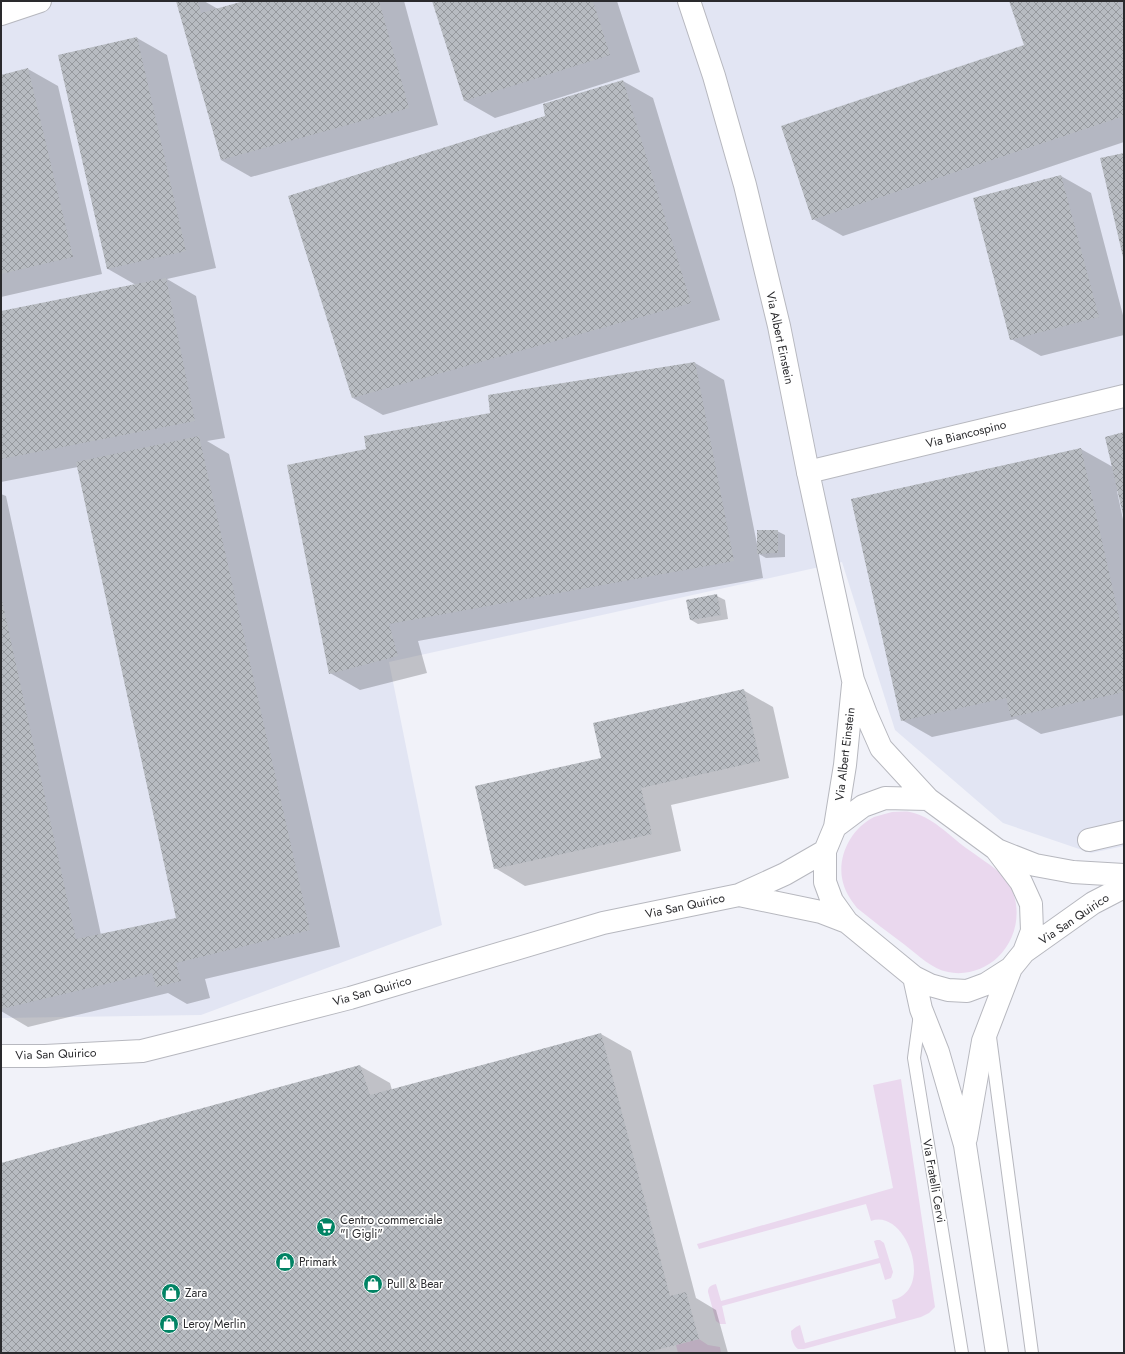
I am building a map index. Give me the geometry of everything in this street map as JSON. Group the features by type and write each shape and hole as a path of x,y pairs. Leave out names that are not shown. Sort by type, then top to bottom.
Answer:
{"street":[{"path":"1,14 40,1"},
{"name":"Via Albert Einstein","path":"689,1 714,76 745,185 779,326 808,472 853,680 866,714 882,748 928,799"},
{"name":"Via Biancospino","path":"808,472 1124,396"},
{"name":"Via Albert Einstein","path":"835,827 845,765 853,680"},
{"path":"835,827 863,806 885,798 928,799"},
{"name":"Via San Quirico","path":"928,799 996,849 1021,882 1031,904 1032,931 1017,960"},
{"name":"Via San Quirico","path":"835,827 825,851 825,882 832,901 848,922 914,977 930,985 948,990 967,991 986,984 1093,903 1124,887"},
{"path":"1089,840 1124,832"},
{"name":"Via San Quirico","path":"996,849 1034,865 1073,872 1124,875"},
{"name":"Via San Quirico","path":"1,1056 45,1056 142,1051 350,998 603,923 739,895 785,874 825,851"},
{"name":"Via San Quirico","path":"739,895 821,912 848,922"},
{"name":"Via Fratelli Cervi","path":"965,1145 983,1041 988,1024 1017,960"},
{"name":"Via Fratelli Cervi","path":"914,977 921,1009 938,1052 965,1145 997,1353"}],"lane":[{"name":"Via Fratelli Cervi","path":"921,1009 914,1058 962,1353"},
{"name":"Via Fratelli Cervi","path":"988,1024 1032,1353"}],"shaded area":[{"path":"1,1 1124,1 1124,846 1091,853 1003,823 895,730 842,562 389,662 442,925 201,1015 1,1018"},
{"path":"892,812 910,812 925,817 994,868 1009,884 1014,895 1016,906 1015,928 1011,939 1005,948 998,957 988,965 962,973 948,972 936,968 857,908 850,898 843,882 841,869 842,860 848,843 859,828 866,822 874,817"},
{"path":"901,1079 935,1307 929,1313 921,1317 804,1349 798,1349 795,1346 791,1336 791,1331 800,1325 805,1343 896,1318 892,1300 905,1293 912,1282 914,1268 911,1252 905,1238 895,1227 884,1220 871,1221 866,1204 699,1249 697,1244 893,1188 873,1085"},
{"path":"877,1240 884,1243 893,1272 891,1278 885,1280 880,1263 722,1306 726,1324 720,1324 716,1321 708,1292 711,1286 716,1284 721,1301 879,1258 874,1241"},
{"path":"699,1339 708,1345 720,1347 721,1353 678,1353 676,1345"}],"building":[{"path":"176,1 198,1 201,13 244,1 379,1 409,108 221,160"},
{"path":"432,1 593,1 610,55 464,101"},
{"path":"1009,1 1118,1 1124,18 1124,116 812,220 781,126 1024,45"},
{"path":"137,37 186,251 107,269 58,55"},
{"path":"28,68 73,257 1,274 1,75"},
{"path":"623,80 691,303 352,398 288,196 545,116 543,104"},
{"path":"1124,153 1124,257 1123,257 1100,158"},
{"path":"1061,175 1099,317 1010,340 973,198"},
{"path":"166,278 195,421 1,459 1,311"},
{"path":"695,362 734,561 389,624 398,656 329,674 287,465 366,449 364,436 490,413 488,395"},
{"path":"1124,432 1124,515 1123,515 1105,437"},
{"path":"199,436 310,930 176,963 181,981 156,987 152,973 1,1009 1,596 76,939 176,918 76,462"},
{"path":"1081,448 1124,639 1124,692 1011,717 1006,698 901,721 851,499"},
{"path":"757,530 778,530 778,553 757,554"},
{"path":"717,594 721,615 690,620 686,600"},
{"path":"744,689 760,761 641,788 652,834 494,869 475,786 601,758 593,723"},
{"name":"Centro commerciale \"I Gigli\"","path":"601,1033 670,1296 686,1292 699,1339 644,1353 1,1353 1,1163 360,1065 370,1095"}],"place":[{"name":"Centro commerciale \"I Gigli\"","path":"326,1227"},
{"name":"Primark","path":"285,1262"},
{"name":"Pull & Bear","path":"373,1284"},
{"name":"Zara","path":"171,1293"},
{"name":"Leroy Merlin","path":"169,1324"}]}
